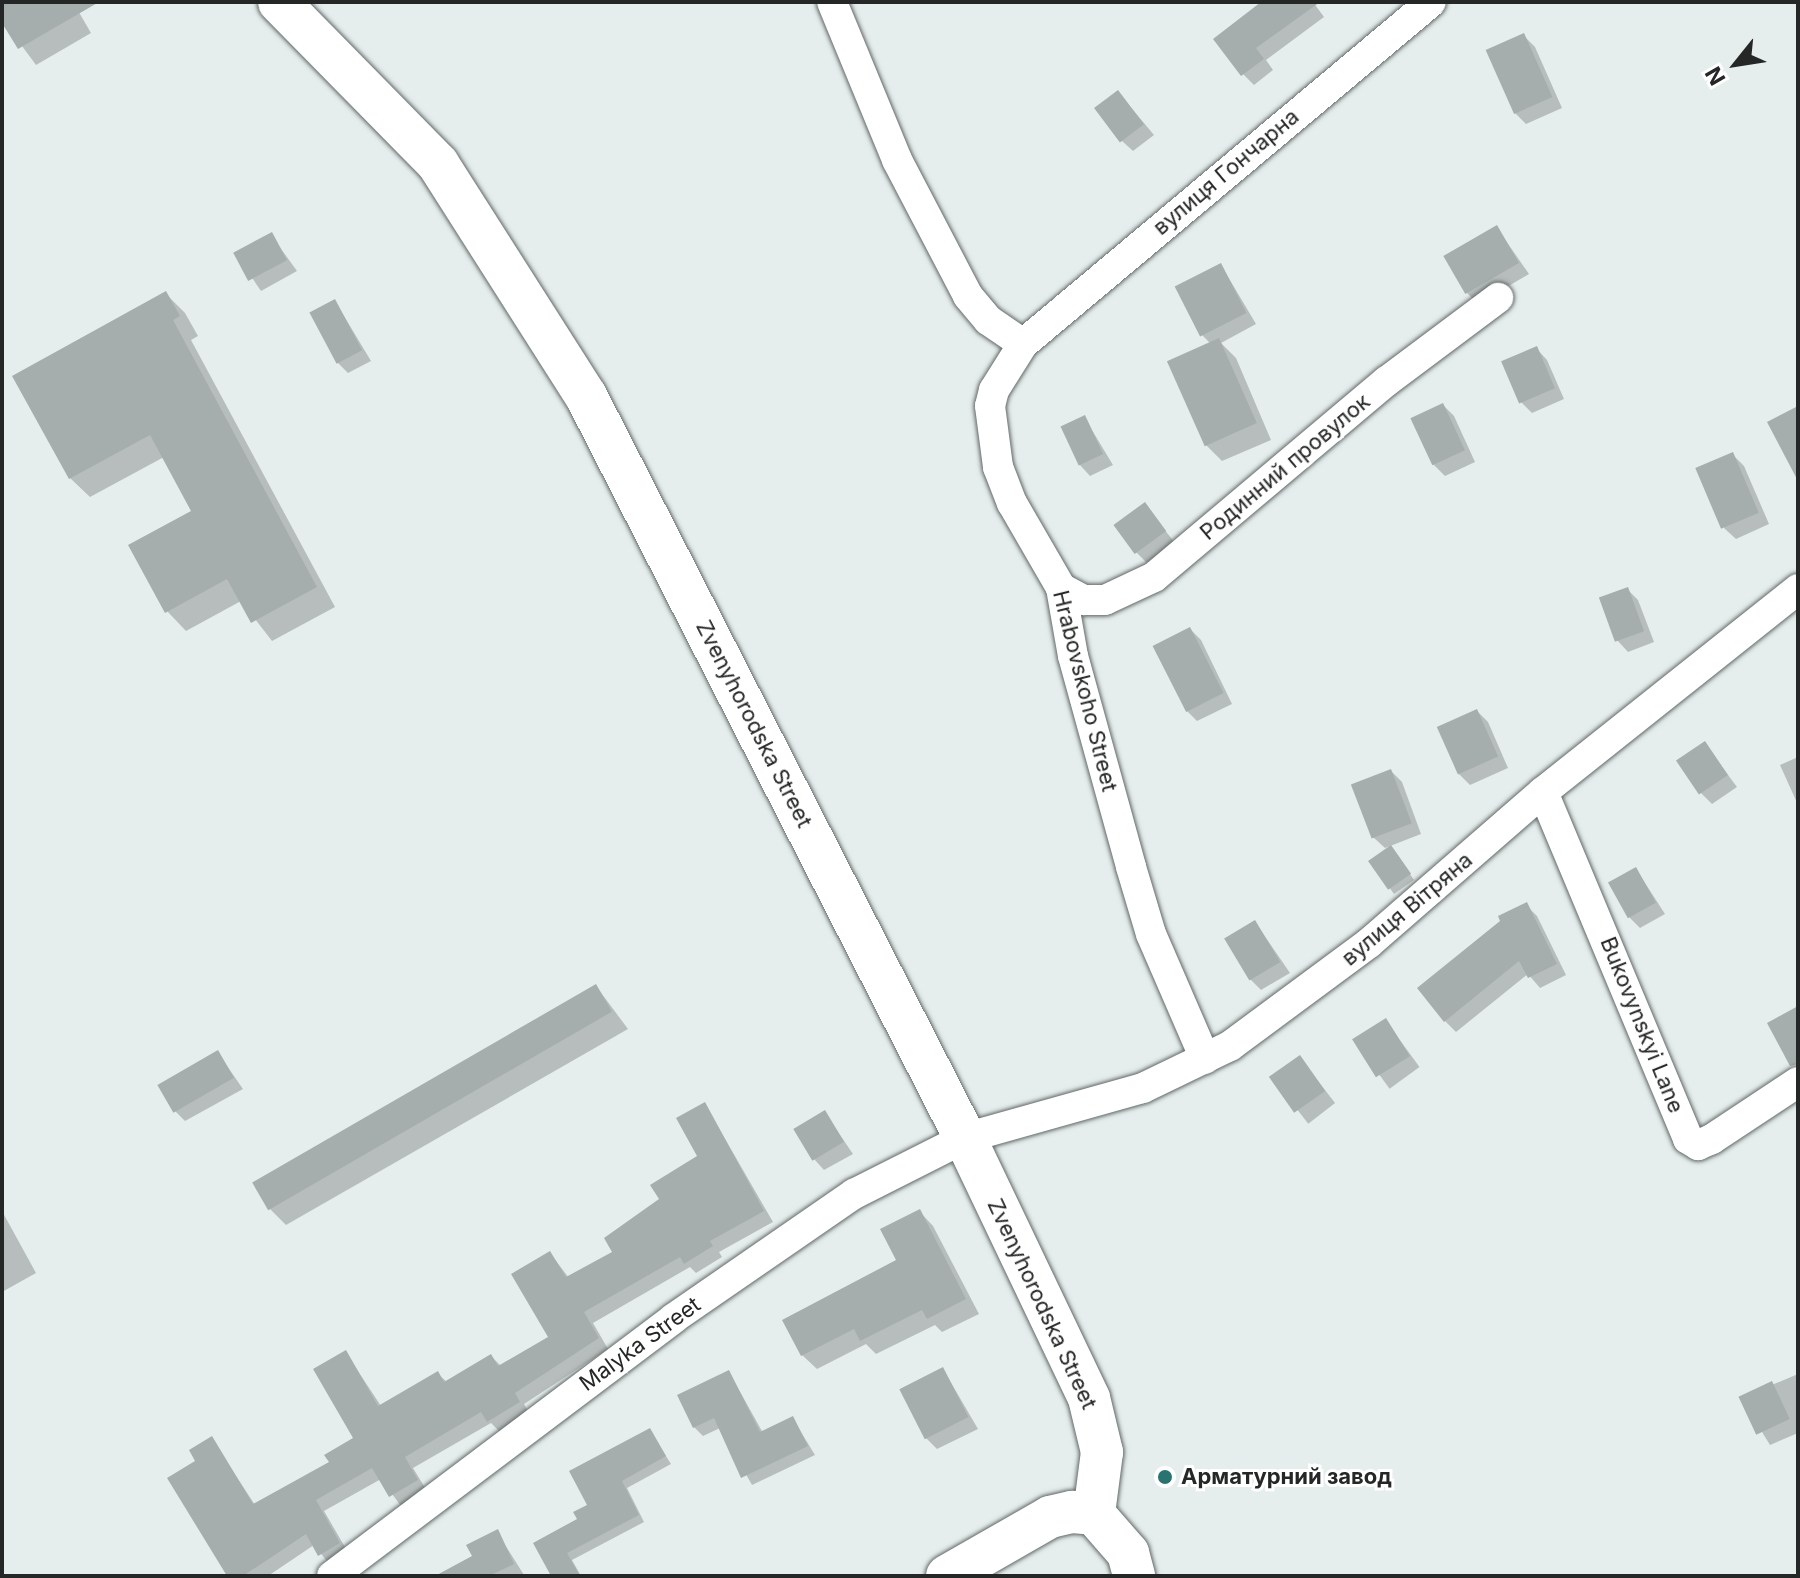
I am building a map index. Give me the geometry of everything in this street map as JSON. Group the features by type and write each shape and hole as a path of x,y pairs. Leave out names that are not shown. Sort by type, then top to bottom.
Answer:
{"street":[{"name":"Zvenyhorodska Street","path":"279,2 438,164 586,396 965,1138 1089,1398 1102,1452 1094,1514"},
{"path":"832,2 897,160 968,296 988,320 1023,344"},
{"name":"вулиця Гончарна","path":"1023,344 1431,2"},
{"name":"Родинний провулок","path":"1061,588 1084,600 1105,600 1154,577 1387,381 1498,298"},
{"name":"Hrabovskoho Street","path":"1023,344 994,390 993,445 1012,503 1061,588 1073,656 1151,934 1205,1059"},
{"name":"вулиця Вітряна","path":"965,1138 1143,1088 1205,1059 1263,1023 1369,943 1543,792 1798,589"},
{"name":"Bukovynskyi Lane","path":"1543,792 1688,1139 1698,1145 1712,1139 1798,1082"},
{"name":"Malyka Street","path":"332,1576 674,1318 854,1194 965,1138"},
{"path":"947,1576 1050,1517 1094,1514 1128,1553 1134,1576"}],"building":[{"path":"2,2 99,2 18,49 2,23"},
{"path":"1261,2 1320,2 1256,48 1264,59 1241,76 1213,39"},
{"path":"1524,33 1552,97 1514,114 1486,50"},
{"path":"1118,90 1144,124 1120,142 1094,108"},
{"path":"1497,225 1519,263 1465,294 1443,256"},
{"path":"272,232 287,260 248,281 233,253"},
{"path":"1221,263 1246,313 1200,337 1175,287"},
{"path":"166,291 180,316 173,320 317,587 251,623 227,579 165,613 128,545 191,511 150,435 69,479 12,376"},
{"path":"335,299 362,350 337,364 309,313"},
{"path":"1219,338 1257,423 1205,446 1167,361"},
{"path":"1537,346 1555,388 1519,404 1501,361"},
{"path":"1443,403 1465,450 1432,465 1410,418"},
{"path":"1798,406 1798,481 1767,422"},
{"path":"1085,415 1103,454 1079,465 1061,426"},
{"path":"1733,452 1759,513 1721,529 1695,468"},
{"path":"1145,502 1166,531 1135,554 1113,525"},
{"path":"1628,587 1644,631 1615,642 1599,598"},
{"path":"1190,627 1224,693 1186,712 1153,646"},
{"path":"1477,709 1498,757 1458,774 1437,727"},
{"path":"1705,741 1728,775 1699,795 1676,761"},
{"path":"1391,769 1412,823 1372,839 1351,784"},
{"path":"1391,845 1411,874 1388,890 1368,861"},
{"path":"1636,867 1656,903 1628,918 1608,883"},
{"path":"1527,902 1557,964 1528,978 1519,961 1444,1022 1417,988 1500,921 1498,916"},
{"path":"1255,920 1280,962 1249,981 1224,939"},
{"path":"596,984 612,1012 268,1210 252,1182"},
{"path":"1798,1006 1798,1064 1790,1066 1767,1023"},
{"path":"1386,1018 1410,1056 1376,1077 1352,1039"},
{"path":"218,1050 234,1078 173,1113 157,1085"},
{"path":"1300,1055 1325,1091 1294,1113 1269,1077"},
{"path":"705,1102 764,1211 710,1241 713,1246 684,1264 680,1257 584,1312 599,1338 515,1393 520,1402 487,1422 481,1412 405,1457 418,1480 389,1497 372,1468 316,1500 340,1543 318,1556 306,1534 243,1576 227,1576 167,1478 195,1461 189,1450 212,1436 253,1504 329,1462 324,1455 353,1438 313,1369 346,1350 378,1406 438,1371 444,1382 491,1354 498,1366 548,1337 511,1274 550,1251 566,1277 612,1252 604,1238 659,1199 650,1185 697,1156 676,1118"},
{"path":"825,1110 844,1142 812,1161 793,1129"},
{"path":"920,1209 966,1299 927,1319 922,1310 860,1341 854,1329 801,1356 782,1320 896,1260 880,1229"},
{"path":"943,1367 968,1417 925,1439 899,1389"},
{"path":"729,1370 760,1432 793,1416 808,1446 741,1478 714,1418 693,1428 677,1395"},
{"path":"1772,1381 1790,1419 1756,1435 1738,1397"},
{"path":"650,1428 666,1456 622,1481 639,1515 567,1553 580,1576 551,1576 533,1543 577,1519 573,1512 587,1505 569,1471"},
{"path":"498,1529 514,1564 489,1576 435,1576 472,1556 466,1545"}],"place":[{"name":"Арматурний завод","path":"1165,1477"}]}
